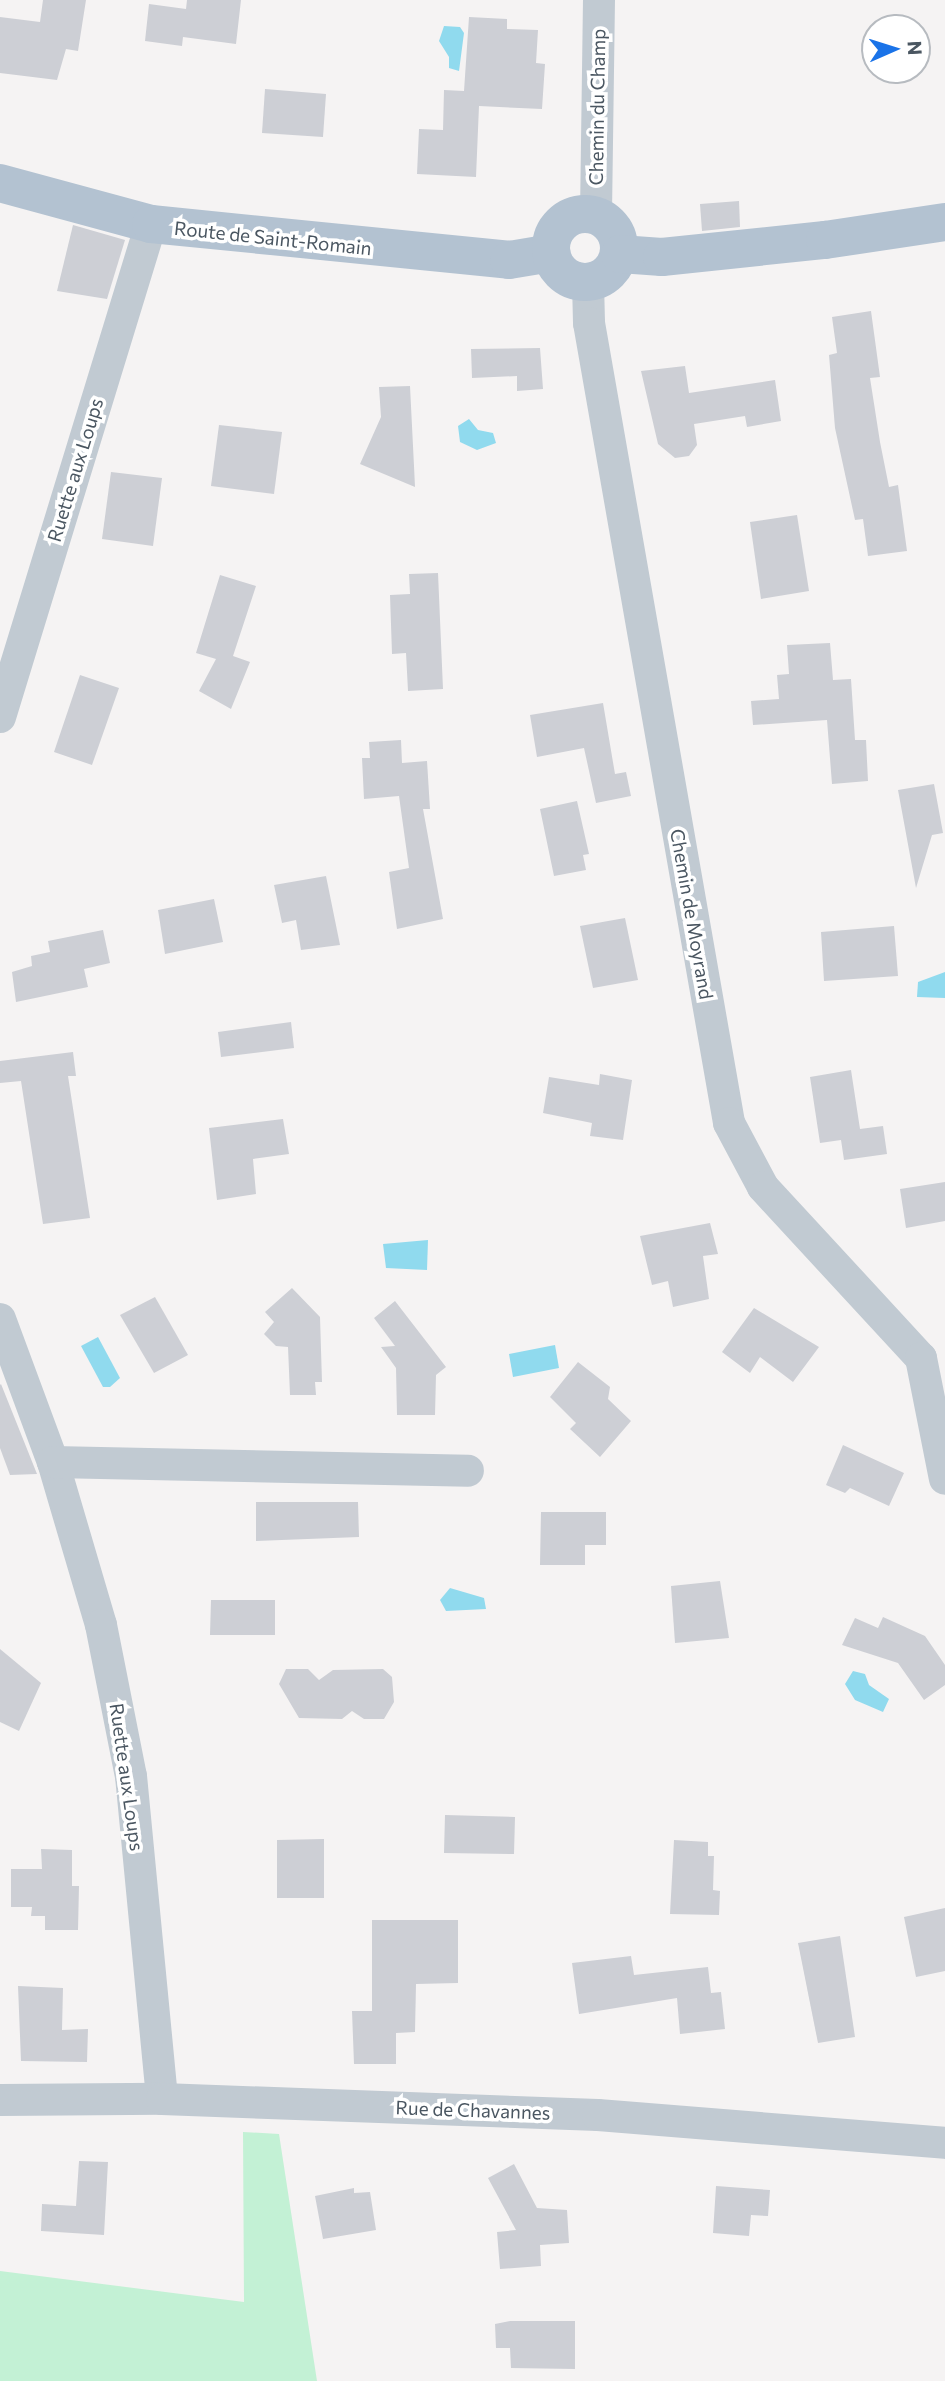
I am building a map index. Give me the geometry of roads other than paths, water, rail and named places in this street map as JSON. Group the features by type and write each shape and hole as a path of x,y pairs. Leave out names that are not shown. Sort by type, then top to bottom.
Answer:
{"main road":[{"name":"Route de Saint-Romain","path":"0,183 150,224 509,260 551,253"},
{"path":"596,214 615,230 620,254 614,268 588,282 563,275 551,253 558,226 568,217 596,214"},
{"path":"620,254 657,257 811,242 945,222"}],"street":[{"name":"Chemin du Champ","path":"596,214 599,0"},
{"name":"Ruette aux Loups","path":"0,717 150,224"},
{"name":"Chemin de Moyrand","path":"588,282 589,323 729,1123 763,1187 921,1358 945,1479"},
{"name":"Ruette aux Loups","path":"0,1319 53,1462 101,1625 131,1776 162,2099"},
{"path":"53,1462 468,1471"},
{"name":"Rue de Chavannes","path":"0,2100 162,2099 598,2115 945,2143"}],"water":[{"path":"444,26 460,27 464,33 459,71 449,68 449,57 439,41"},
{"path":"469,419 478,430 493,433 496,443 477,450 460,442 458,426"},
{"path":"945,972 945,998 917,997 918,982"},
{"path":"428,1240 427,1270 386,1268 383,1244"},
{"path":"98,1337 120,1378 110,1387 103,1387 81,1346"},
{"path":"555,1345 559,1368 513,1377 509,1354"},
{"path":"450,1588 484,1598 486,1609 446,1611 440,1600"},
{"path":"853,1671 865,1674 869,1685 889,1699 883,1712 855,1700 845,1684"}]}
